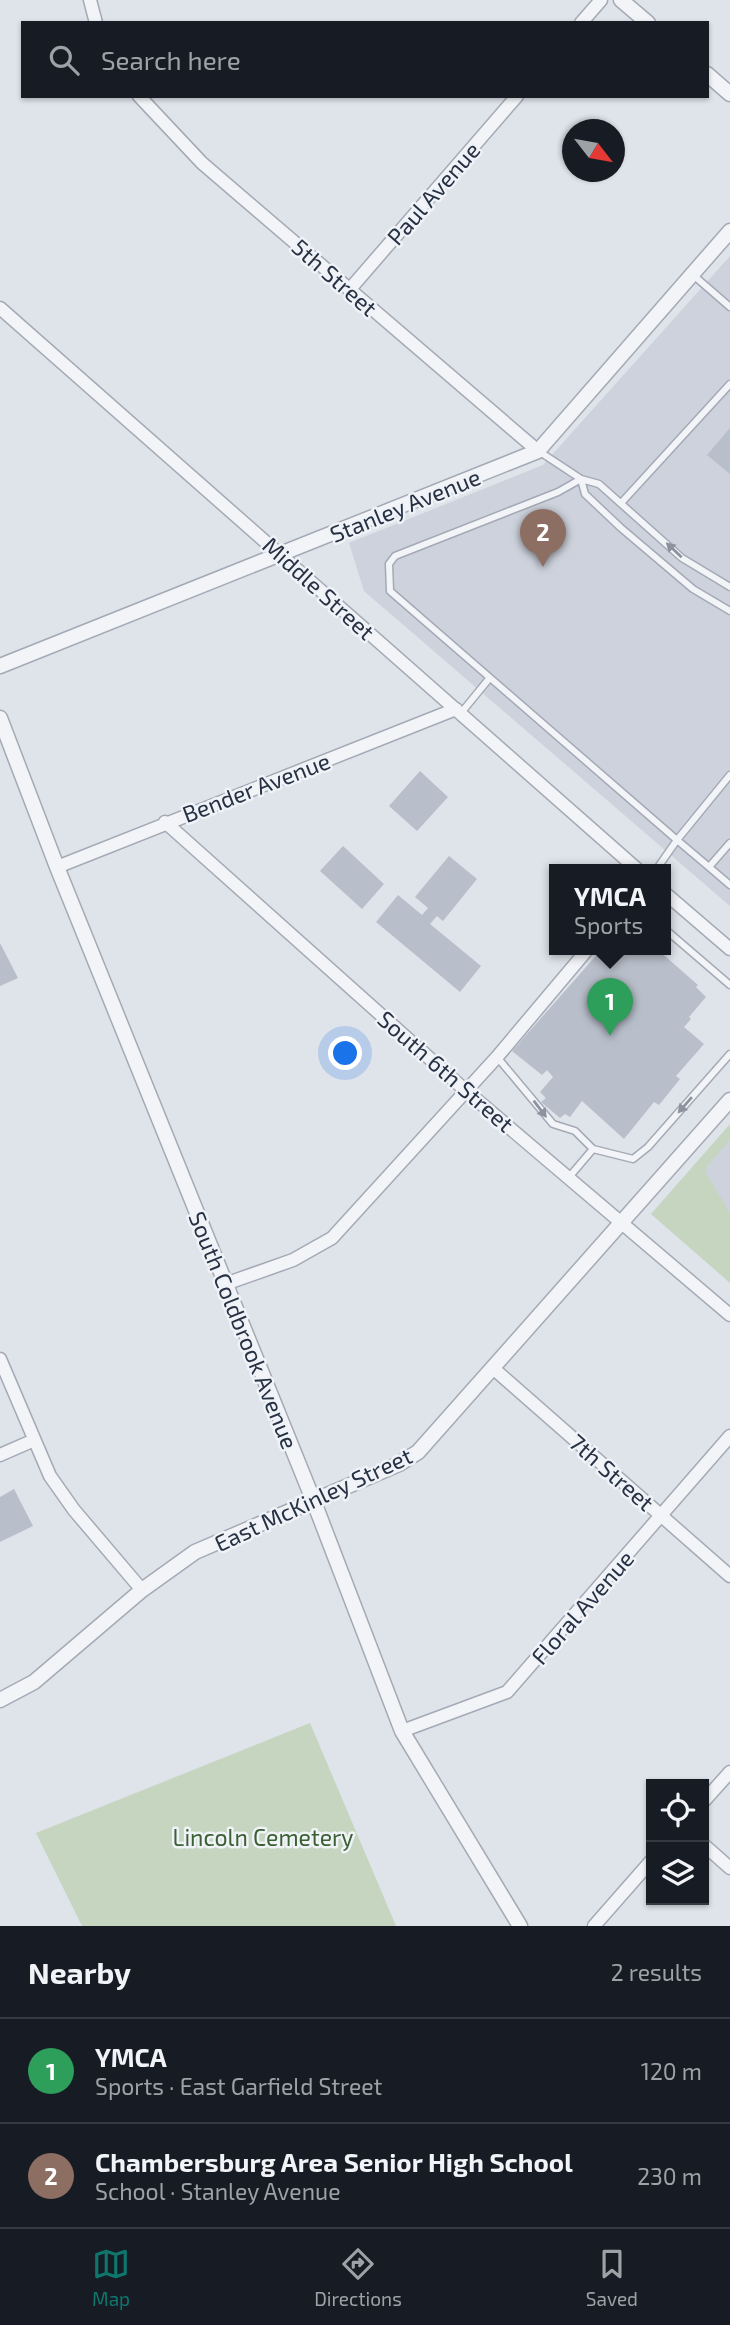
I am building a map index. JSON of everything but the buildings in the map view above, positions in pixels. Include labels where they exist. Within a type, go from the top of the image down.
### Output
[{"type":"street","points":[[90,0],[95,21]]},
{"type":"street","points":[[583,21],[601,0]]},
{"type":"street","points":[[621,0],[646,21]]},
{"type":"street","points":[[709,76],[730,94]]},
{"type":"street","name":"5th Street","points":[[141,98],[202,163],[538,451]]},
{"type":"street","name":"Paul Avenue","points":[[350,289],[515,98]]},
{"type":"street","name":"Stanley Avenue","points":[[0,666],[538,451],[730,231]]},
{"type":"street","name":"Middle Street","points":[[0,308],[631,864]]},
{"type":"street","name":"Bender Avenue","points":[[57,867],[165,822],[458,712]]},
{"type":"street","name":"South Coldbrook Avenue","points":[[0,718],[57,867],[314,1502],[402,1731],[520,1926]]},
{"type":"street","name":"South 6th Street","points":[[165,822],[465,1090],[622,1220],[730,1315]]},
{"type":"street","points":[[671,898],[730,949]]},
{"type":"street","points":[[225,1284],[293,1260],[332,1238],[497,1057],[583,955]]},
{"type":"street","name":"East McKinley Street","points":[[0,1700],[34,1682],[142,1590],[195,1552],[399,1464],[418,1452],[730,1100]]},
{"type":"street","points":[[0,1359],[32,1441],[50,1476],[74,1510],[142,1590]]},
{"type":"street","name":"7th Street","points":[[494,1369],[730,1576]]},
{"type":"street","name":"Floral Avenue","points":[[402,1731],[508,1692],[730,1437]]},
{"type":"street","points":[[0,1455],[32,1441]]},
{"type":"street","points":[[709,1795],[730,1772]]},
{"type":"street","points":[[709,1849],[730,1868]]},
{"type":"street","points":[[594,1926],[646,1867]]},
{"type":"lane","points":[[692,274],[730,307]]},
{"type":"lane","points":[[622,502],[730,384]]},
{"type":"lane","points":[[538,451],[581,479],[599,484],[682,558],[730,587]]},
{"type":"lane","points":[[581,479],[585,494],[621,528],[693,589],[730,611]]},
{"type":"lane","points":[[581,479],[558,492],[395,556],[389,565],[390,591],[488,680],[730,885]]},
{"type":"lane","points":[[458,712],[488,680]]},
{"type":"lane","points":[[660,864],[730,775]]},
{"type":"lane","points":[[709,867],[730,843]]},
{"type":"lane","points":[[671,934],[730,985]]},
{"type":"lane","points":[[497,1057],[553,1124],[575,1131],[593,1149],[633,1159],[648,1147],[730,1054]]},
{"type":"lane","points":[[570,1177],[593,1149]]},
{"type":"shaded area","points":[[730,256],[730,906],[364,591],[349,543],[543,465]]},
{"type":"shaded area","points":[[730,1132],[730,1279],[659,1216]]},
{"type":"green space","points":[[730,1124],[730,1140],[707,1166],[706,1173],[730,1213],[730,1283],[651,1214]]},
{"type":"green space","name":"Lincoln Cemetery","points":[[310,1723],[396,1926],[82,1926],[36,1833]]},
{"type":"place","name":"Chambersburg Area Senior High School","points":[[543,567]]},
{"type":"place","name":"YMCA","points":[[610,1036]]}]
